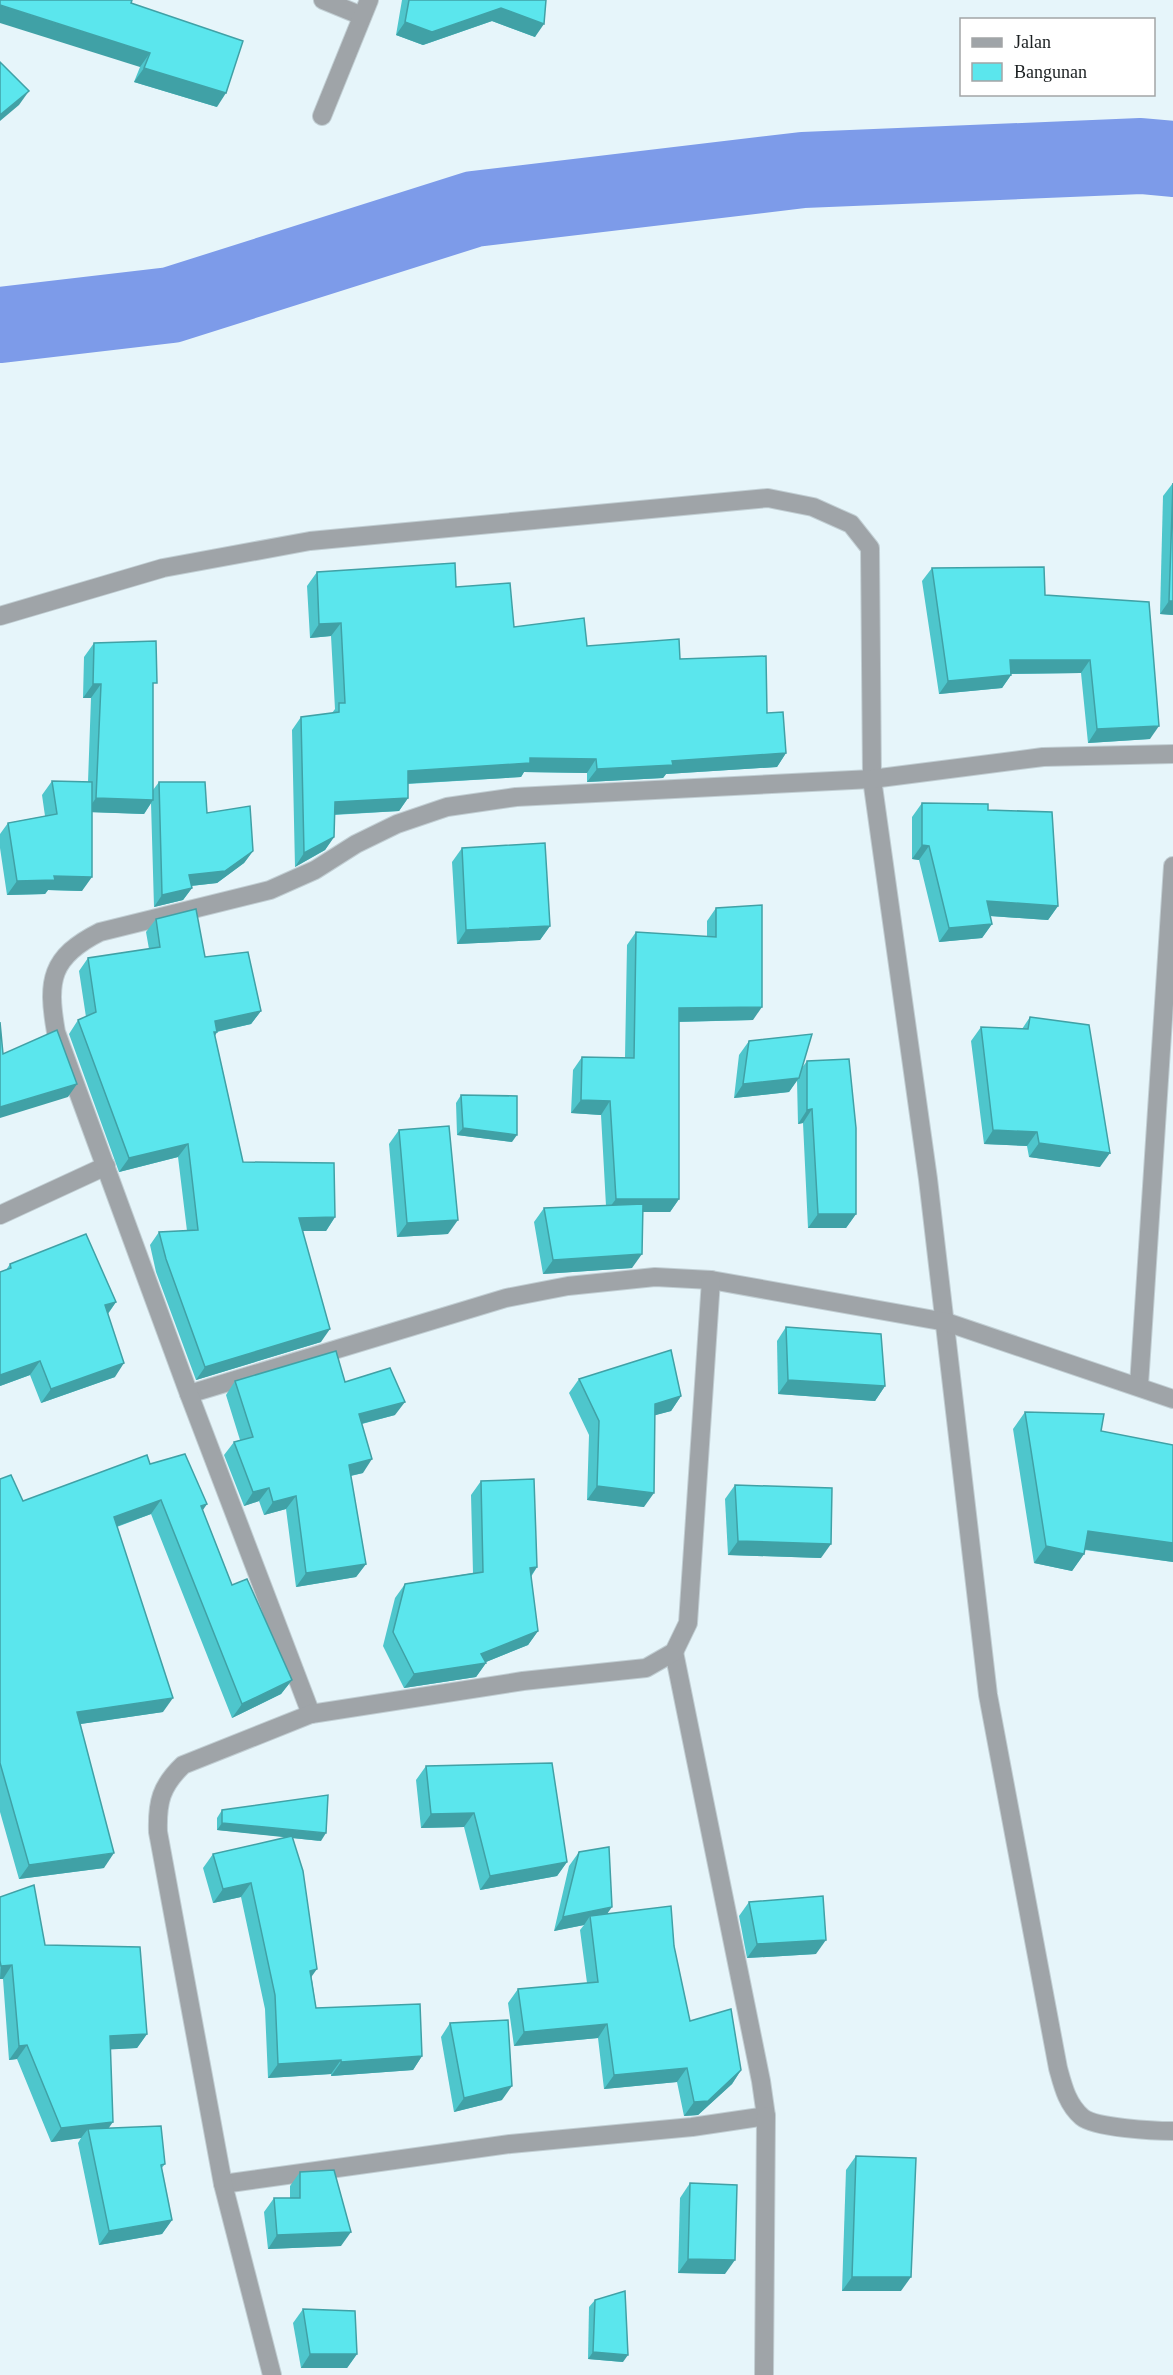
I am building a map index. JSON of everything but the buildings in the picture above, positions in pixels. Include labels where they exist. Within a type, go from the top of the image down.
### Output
[{"type":"street","points":[[322,116],[366,8],[323,0]]},
{"type":"street","points":[[0,616],[162,568],[310,541],[768,498],[813,507],[851,524],[870,548],[872,780],[946,1322],[988,1695],[1058,2068],[1066,2097],[1083,2118],[1115,2127],[1173,2131]]},
{"type":"street","points":[[312,1714],[189,1394],[56,1032],[51,1004],[53,976],[62,958],[78,943],[100,932],[270,890],[315,870],[356,844],[397,824],[447,807],[516,797],[872,780],[1043,757],[1173,754]]},
{"type":"street","points":[[1139,1385],[1173,866]]},
{"type":"street","points":[[0,1215],[106,1166]]},
{"type":"street","points":[[189,1394],[506,1298],[568,1286],[655,1277],[711,1280],[946,1322],[1139,1385],[1173,1399]]},
{"type":"street","points":[[272,2375],[223,2184],[158,1832],[157,1811],[167,1780],[183,1765],[312,1714],[524,1681],[646,1668],[674,1652],[688,1623],[711,1280]]},
{"type":"street","points":[[674,1652],[766,2116],[764,2375]]},
{"type":"street","points":[[223,2184],[510,2144],[692,2127],[766,2116]]},
{"type":"waterway","points":[[0,325],[171,305],[474,209],[803,170],[1141,156],[1173,159]]}]
